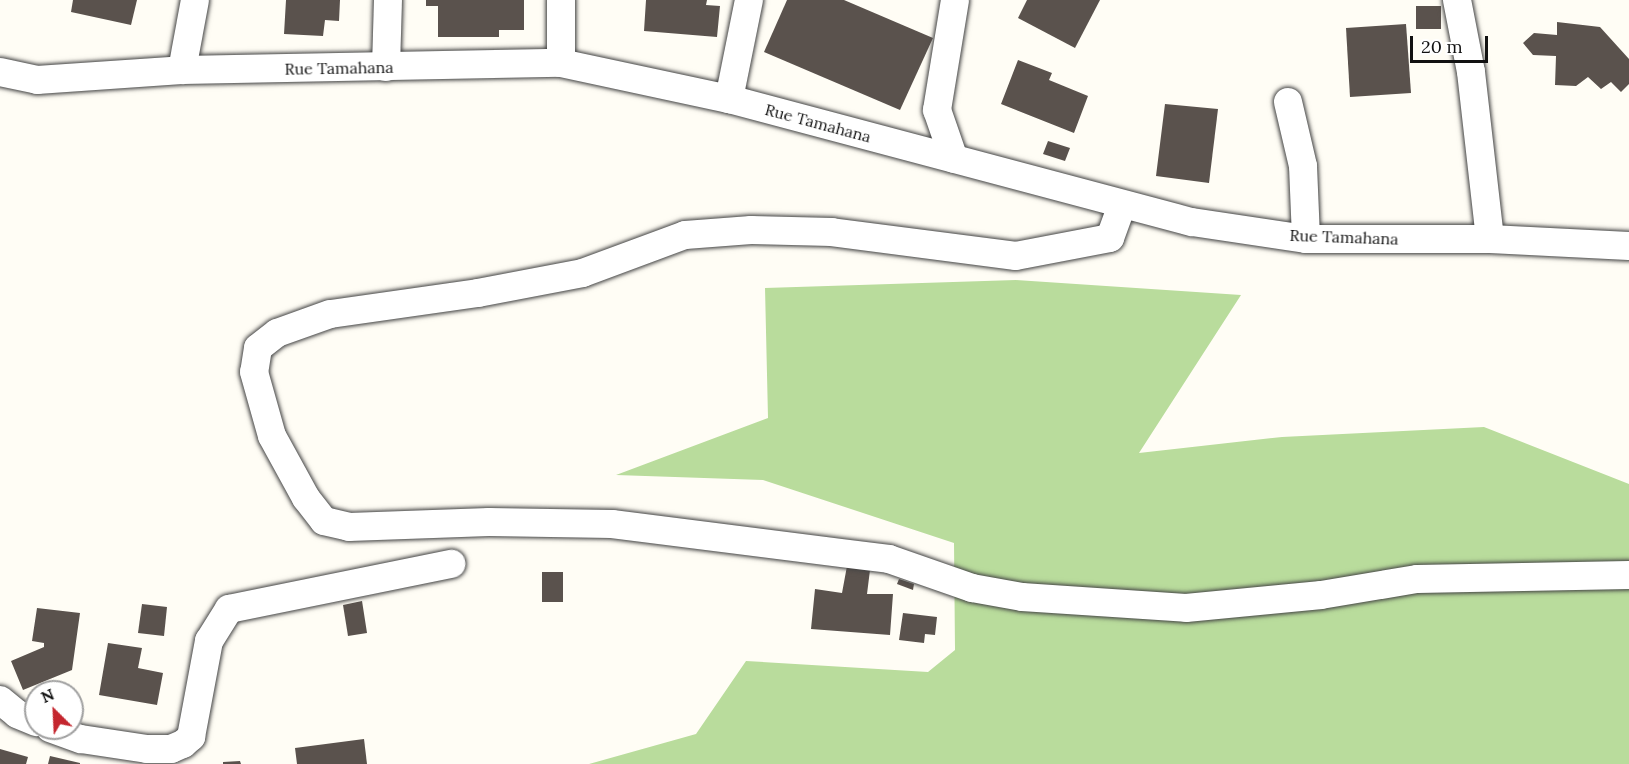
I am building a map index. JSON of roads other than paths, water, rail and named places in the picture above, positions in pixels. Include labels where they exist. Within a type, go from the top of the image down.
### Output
[{"type":"street","points":[[182,70],[195,0]]},
{"type":"street","points":[[386,67],[388,0]]},
{"type":"street","points":[[561,0],[561,63]]},
{"type":"street","points":[[729,99],[748,0]]},
{"type":"street","points":[[954,159],[937,110],[955,0]]},
{"type":"street","points":[[1457,0],[1471,72],[1490,239]]},
{"type":"street","name":"Rue Tamahana","points":[[0,72],[37,80],[182,70],[561,63],[729,99],[1192,222],[1306,239],[1490,239],[1629,246]]},
{"type":"street","points":[[1288,102],[1303,166],[1306,239]]},
{"type":"street","points":[[1122,205],[1110,238],[1016,256],[832,232],[751,230],[685,235],[583,273],[478,293],[330,314],[278,333],[258,348],[254,372],[272,436],[306,498],[324,521],[349,527],[489,522],[612,524],[889,559],[972,588],[1022,597],[1186,608],[1321,595],[1417,579],[1629,575]]},
{"type":"street","points":[[84,739],[147,749],[171,749],[183,744],[191,737],[209,641],[229,609],[451,564]]},
{"type":"street","points":[[0,700],[24,717]]}]
